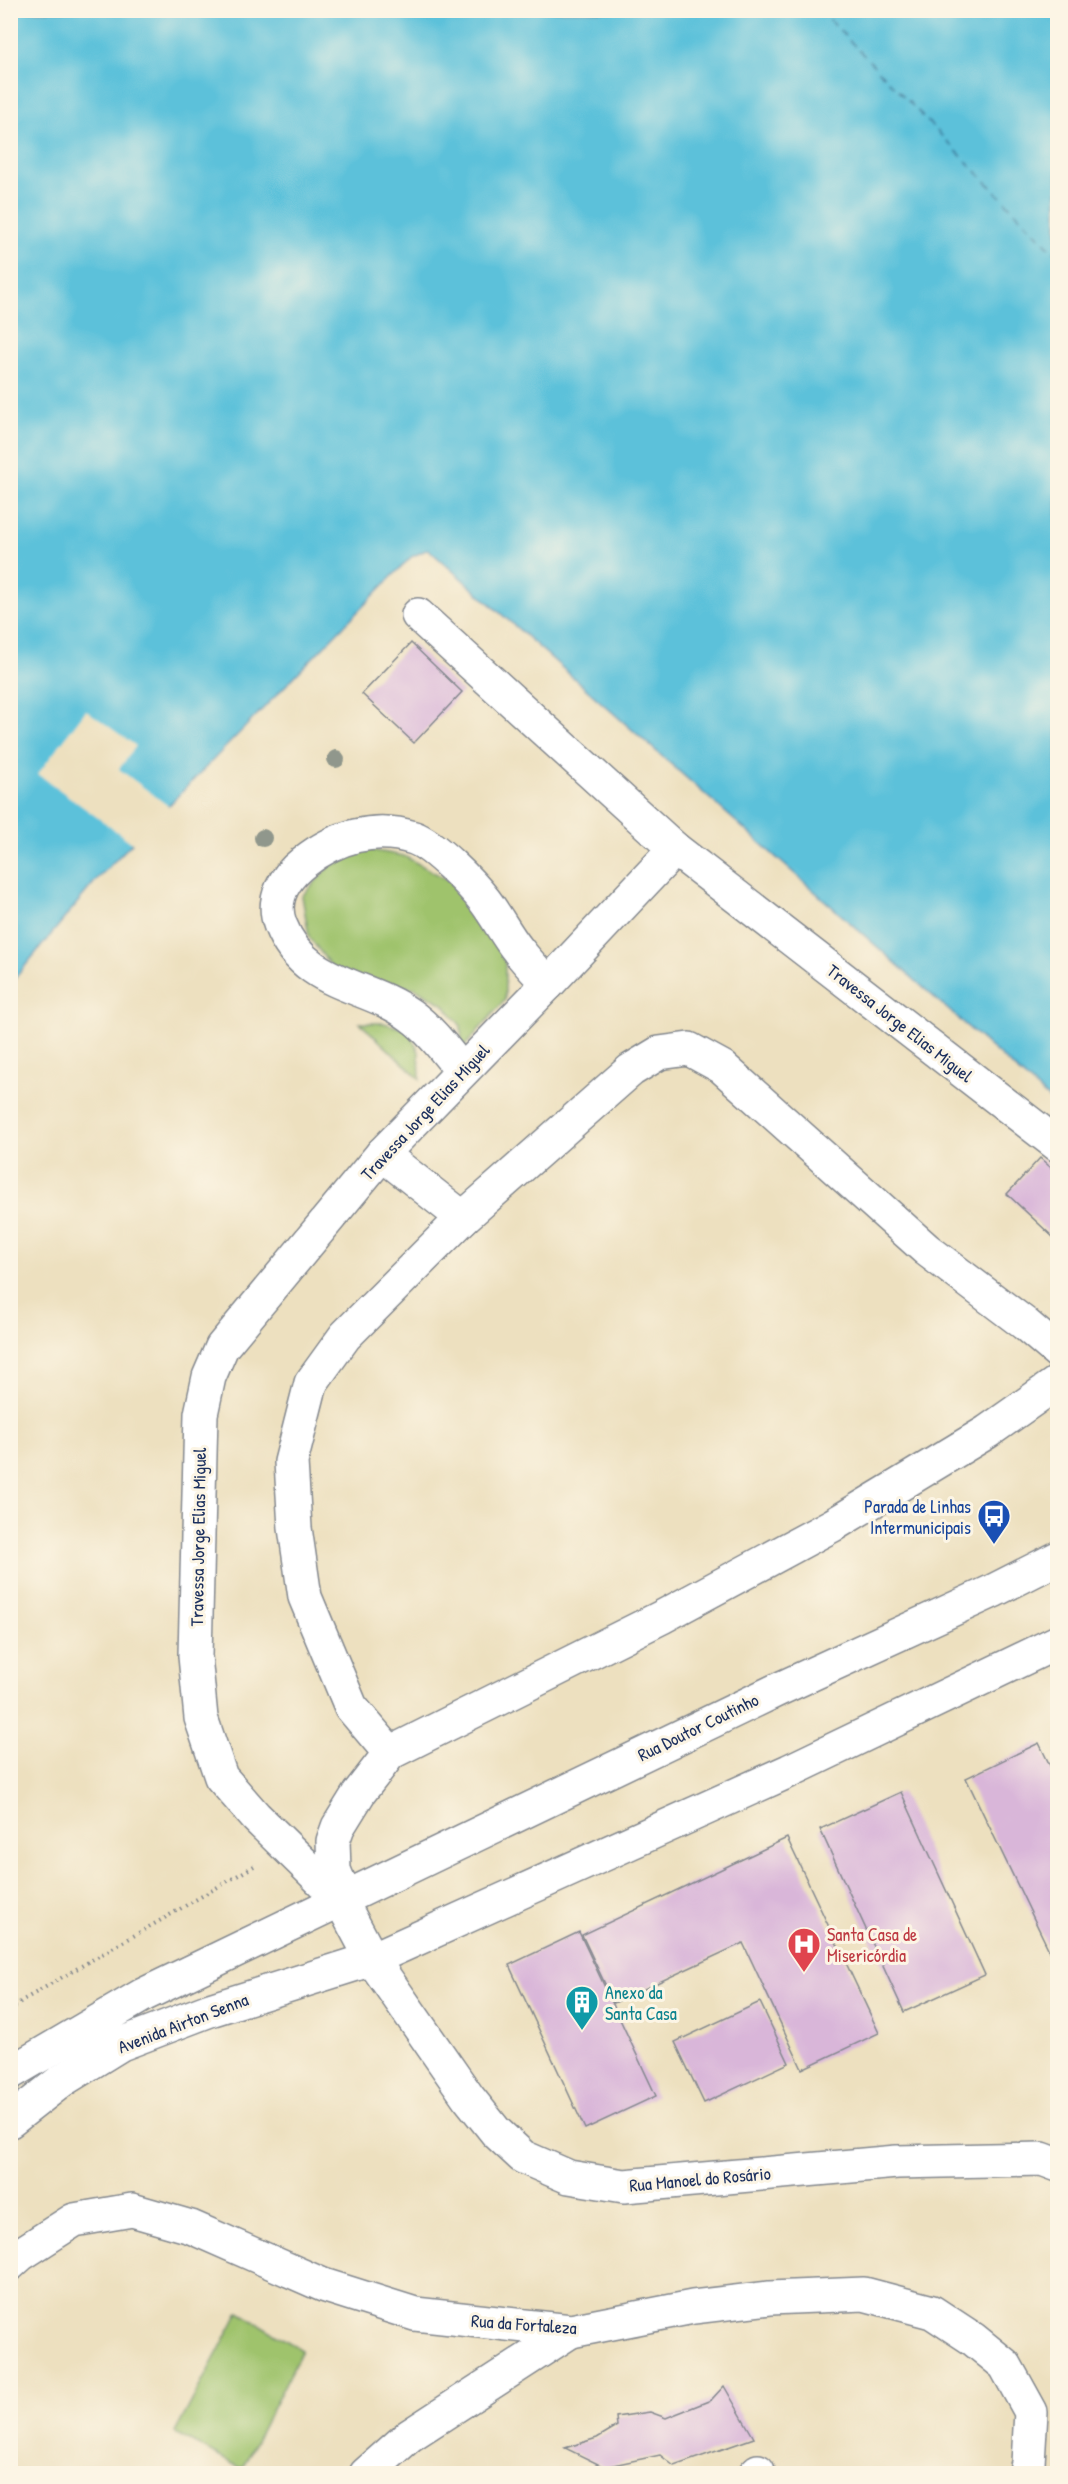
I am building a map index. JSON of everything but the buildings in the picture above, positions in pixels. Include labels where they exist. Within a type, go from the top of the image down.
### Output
[{"type":"street","points":[[418,615],[675,849]]},
{"type":"street","points":[[462,1071],[436,1038],[411,1015],[384,999],[353,989],[316,971],[297,953],[280,924],[277,897],[290,873],[315,853],[348,837],[382,831],[416,839],[447,861],[484,900],[518,950],[548,984]]},
{"type":"street","name":"Travessa Jorge Elias Miguel","points":[[343,1898],[290,1850],[221,1777],[201,1718],[195,1656],[201,1414],[209,1377],[222,1347],[382,1154],[548,984],[675,849],[1058,1144]]},
{"type":"street","points":[[390,1753],[351,1707],[305,1597],[295,1528],[291,1462],[311,1383],[345,1336],[463,1218],[631,1070],[659,1053],[689,1049],[722,1067],[927,1250],[1025,1324],[1058,1352]]},
{"type":"street","points":[[382,1154],[463,1218]]},
{"type":"street","points":[[343,1898],[334,1870],[333,1841],[338,1827],[359,1793],[390,1753],[662,1617],[833,1525],[987,1432],[1058,1382]]},
{"type":"street","name":"Rua Doutor Coutinho","points":[[343,1898],[766,1695],[993,1591],[1058,1558]]},
{"type":"street","points":[[372,1959],[778,1775],[1058,1642]]},
{"type":"street","name":"Rua Manoel do Rosário","points":[[343,1898],[372,1959],[468,2097],[496,2132],[523,2157],[569,2178],[624,2186],[897,2162],[1042,2159],[1058,2165]]},
{"type":"street","name":"Avenida Airton Senna","points":[[10,2073],[142,1995],[343,1898]]},
{"type":"street","name":"Avenida Airton Senna","points":[[10,2121],[61,2081],[121,2044],[210,2010],[372,1959]]},
{"type":"street","name":"Rua da Fortaleza","points":[[10,2264],[21,2254],[74,2220],[132,2210],[191,2227],[323,2285],[415,2314],[571,2331],[693,2307],[770,2298],[864,2294],[932,2312],[973,2339],[1005,2365],[1031,2412],[1028,2463],[1025,2474]]},
{"type":"street","points":[[366,2474],[409,2436],[571,2331]]},
{"type":"path","points":[[10,2010],[23,2000],[245,1870],[290,1850]]},
{"type":"green space","points":[[365,849],[404,856],[450,881],[483,913],[505,960],[505,1000],[462,1049],[461,1026],[443,1004],[415,988],[378,984],[334,970],[309,937],[302,896],[330,866]]},
{"type":"green space","points":[[360,1023],[384,1023],[408,1030],[419,1052],[420,1079]]},
{"type":"green space","points":[[239,2312],[302,2350],[242,2469],[175,2433]]},
{"type":"water","points":[[11,11],[1057,11],[1057,1106],[428,549],[411,557],[97,879],[11,983]]},
{"type":"pier","points":[[323,649],[325,651],[178,801],[176,799]]},
{"type":"pier","points":[[86,710],[136,746],[119,769],[171,808],[135,845],[38,774]]},
{"type":"ferry route","points":[[820,10],[1058,256]]},
{"type":"place","name":"Parada de Linhas Intermunicipais","points":[[994,1545]]},
{"type":"place","name":"Santa Casa de Misericórdia","points":[[804,1973]]},
{"type":"place","name":"Anexo da Santa Casa","points":[[582,2031]]}]
